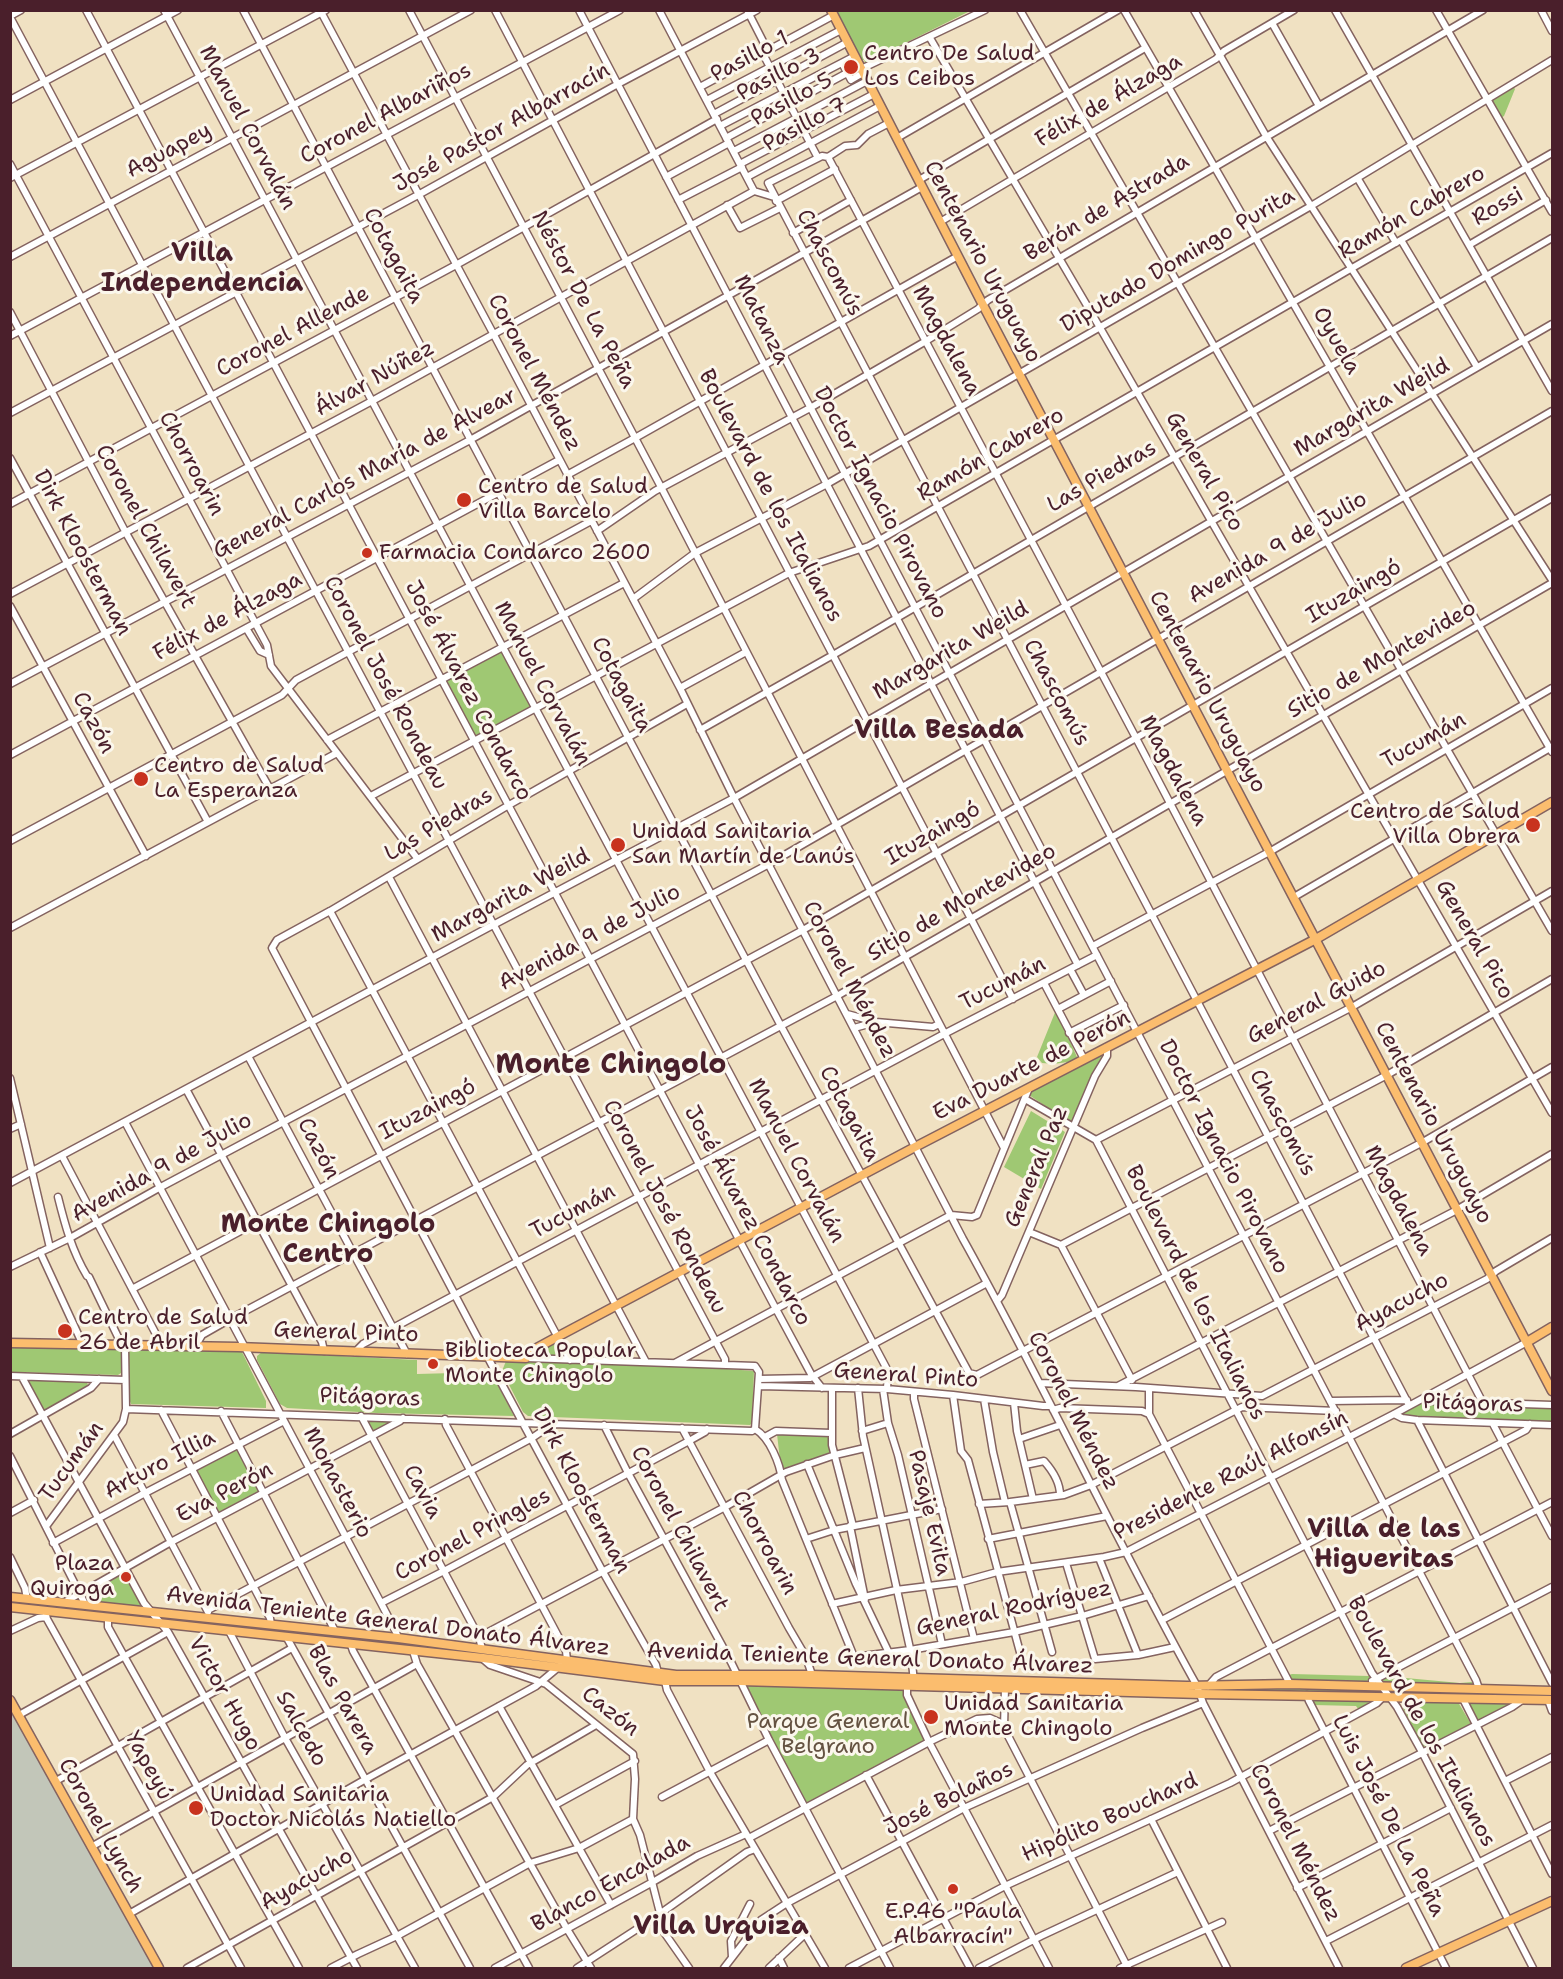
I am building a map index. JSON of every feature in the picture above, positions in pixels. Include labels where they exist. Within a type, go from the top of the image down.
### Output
[{"type":"main road","name":"Centenario Uruguayo","points":[[833,13],[957,256],[1527,1342],[1550,1380],[1552,1391]]},
{"type":"main road","name":"Eva Duarte de Perón","points":[[526,1358],[533,1350],[915,1147],[1316,939],[1552,802]]},
{"type":"main road","name":"Presidente Raúl Alfonsín","points":[[1527,1342],[1552,1327]]},
{"type":"main road","name":"General Pinto","points":[[10,1343],[245,1348],[526,1358]]},
{"type":"main road","name":"Avenida Teniente General Donato Álvarez","points":[[10,1597],[150,1612],[208,1614],[271,1625],[398,1638],[558,1667],[665,1681],[812,1675],[1005,1688],[1550,1700]]},
{"type":"main road","name":"Avenida Teniente General Donato Álvarez","points":[[10,1607],[42,1614],[161,1623],[413,1651],[567,1660],[682,1675],[911,1681],[1200,1694],[1208,1686],[1290,1684],[1552,1690]]},
{"type":"main road","name":"Coronel Lynch","points":[[10,1700],[159,1968]]},
{"type":"main road","points":[[1406,1968],[1552,1901]]},
{"type":"street","points":[[10,16],[21,10]]},
{"type":"street","name":"José Álvarez Condarco","points":[[86,10],[699,1165],[776,1309],[822,1388]]},
{"type":"street","points":[[10,100],[106,49],[166,13],[178,10]]},
{"type":"street","name":"Cotagaita","points":[[243,10],[781,1026],[967,1371],[977,1374],[1022,1350]]},
{"type":"street","name":"Néstor De La Peña","points":[[409,10],[723,607]]},
{"type":"street","name":"Aguapey","points":[[10,257],[471,10]]},
{"type":"street","name":"Boulevard de los Italianos","points":[[495,10],[728,452],[935,854],[1013,999]]},
{"type":"street","name":"Matanza","points":[[579,10],[1078,965]]},
{"type":"street","name":"Coronel Albariños","points":[[10,336],[620,10]]},
{"type":"street","points":[[659,10],[754,191]]},
{"type":"street","name":"José Pastor Albarracín","points":[[10,413],[358,228],[748,13],[758,10]]},
{"type":"street","name":"Pasillo 5","points":[[734,151],[797,118],[864,74],[985,10]]},
{"type":"street","points":[[1020,10],[1552,931]]},
{"type":"street","points":[[897,138],[1118,10]]},
{"type":"street","name":"Oyuela","points":[[1124,10],[1551,750]]},
{"type":"street","name":"Félix de Álzaga","points":[[940,222],[1169,87],[1224,51],[1294,10]]},
{"type":"street","points":[[1335,10],[1552,392]]},
{"type":"street","points":[[1436,10],[1552,212]]},
{"type":"street","name":"Berón de Astrada","points":[[597,531],[661,487],[792,418],[926,341],[1060,257],[1483,10]]},
{"type":"street","points":[[1541,10],[1552,31]]},
{"type":"street","points":[[14,177],[322,11]]},
{"type":"street","name":"Coronel Méndez","points":[[322,11],[680,688],[734,798],[1040,1383],[1339,1968]]},
{"type":"street","points":[[1195,11],[1266,136],[1552,581]]},
{"type":"street","name":"Manuel Corvalán","points":[[166,13],[888,1374]]},
{"type":"street","points":[[748,13],[770,67],[818,158]]},
{"type":"street","points":[[700,87],[833,13]]},
{"type":"street","name":"Coronel José Rondeau","points":[[10,16],[715,1340],[725,1359],[725,1365]]},
{"type":"street","points":[[1272,23],[1319,106]]},
{"type":"street","name":"Pasillo 1","points":[[707,100],[841,30]]},
{"type":"street","name":"General Pico","points":[[930,38],[1100,326],[1552,1113]]},
{"type":"street","points":[[717,119],[777,80],[848,42]]},
{"type":"street","name":"General Carlos María de Alvear","points":[[10,684],[470,440],[862,221],[990,138],[1144,48]]},
{"type":"street","name":"Pasillo 3","points":[[717,119],[783,93],[855,56]]},
{"type":"street","name":"Diputado Domingo Purita","points":[[633,599],[695,553],[827,484],[1311,206],[1552,60]]},
{"type":"street","points":[[842,63],[851,80],[864,74]]},
{"type":"street","points":[[666,177],[848,73]]},
{"type":"street","points":[[678,200],[874,94]]},
{"type":"street","name":"Pasillo 7","points":[[747,177],[880,106]]},
{"type":"street","name":"Coronel Allende","points":[[10,504],[456,265],[717,119]]},
{"type":"street","points":[[777,202],[768,183],[818,158],[828,157],[845,146],[857,145],[868,134],[889,123]]},
{"type":"street","name":"Ramón Cabrero","points":[[371,796],[789,573],[860,550],[879,540],[1552,153]]},
{"type":"street","name":"Magdalena","points":[[828,157],[1136,738],[1483,1403]]},
{"type":"street","name":"Chorroarin","points":[[10,164],[14,177],[82,297],[253,623],[267,645],[271,666],[417,858]]},
{"type":"street","points":[[727,205],[740,228],[777,202],[834,170]]},
{"type":"street","points":[[1358,178],[1440,304],[1477,367]]},
{"type":"street","name":"Chascomús","points":[[754,191],[777,202],[1408,1403]]},
{"type":"street","name":"Álvar Núñez","points":[[10,594],[250,468],[754,191]]},
{"type":"street","points":[[793,233],[851,200]]},
{"type":"street","name":"Rossi","points":[[1469,245],[1546,200]]},
{"type":"street","name":"Las Piedras","points":[[700,730],[833,656],[1552,238]]},
{"type":"street","points":[[567,475],[957,256]]},
{"type":"street","name":"Coronel Chilavert","points":[[10,312],[126,533],[270,789]]},
{"type":"street","name":"Margarita Weild","points":[[10,1183],[734,798],[1552,324]]},
{"type":"street","name":"Doctor Ignacio Pirovano","points":[[783,355],[1054,870],[1479,1689]]},
{"type":"street","name":"Avenida 9 de Julio","points":[[10,1267],[69,1238],[769,864],[1552,411]]},
{"type":"street","name":"Dirk Kloosterman","points":[[10,458],[208,822]]},
{"type":"street","name":"Félix de Álzaga","points":[[10,755],[559,460]]},
{"type":"street","name":"Ituzaingó","points":[[132,1289],[803,930],[1552,498]]},
{"type":"street","points":[[10,841],[282,695],[287,687],[296,680],[591,520]]},
{"type":"street","name":"Sitio de Montevideo","points":[[195,1347],[202,1335],[230,1319],[837,996],[1552,581]]},
{"type":"street","points":[[327,740],[624,583]]},
{"type":"street","name":"Cazón","points":[[10,606],[146,856]]},
{"type":"street","points":[[723,607],[937,1025],[944,1034],[1004,1148]]},
{"type":"street","points":[[246,628],[261,651],[269,655]]},
{"type":"street","points":[[680,688],[746,652]]},
{"type":"street","name":"Tucumán","points":[[1093,946],[1271,851],[1369,792],[1552,688]]},
{"type":"street","name":"Las Piedras","points":[[273,943],[687,704]]},
{"type":"street","points":[[1294,897],[1472,793],[1551,750]]},
{"type":"street","points":[[10,928],[337,753]]},
{"type":"street","points":[[389,877],[646,1362]]},
{"type":"street","name":"General Guido","points":[[1096,1140],[1352,1007],[1552,891]]},
{"type":"street","points":[[330,911],[516,1263],[570,1360]]},
{"type":"street","name":"Dirk Kloosterman","points":[[273,943],[272,952],[603,1572],[656,1665],[657,1673]]},
{"type":"street","name":"Tucumán","points":[[355,1352],[363,1344],[936,1038],[1097,955]]},
{"type":"street","points":[[1070,969],[1084,995]]},
{"type":"street","points":[[1061,1245],[1387,1075],[1552,979]]},
{"type":"street","points":[[1058,1009],[1111,981]]},
{"type":"street","points":[[1044,983],[1083,1059]]},
{"type":"street","points":[[1070,1032],[1124,1005]]},
{"type":"street","points":[[847,1014],[876,1022],[937,1025]]},
{"type":"street","points":[[854,1028],[876,1022]]},
{"type":"street","points":[[936,1038],[937,1025]]},
{"type":"street","name":"General Paz","points":[[997,1301],[1002,1295],[1095,1076],[1107,1056],[1107,1047]]},
{"type":"street","name":"Cazón","points":[[248,1056],[407,1354]]},
{"type":"street","points":[[1022,1350],[1423,1142],[1552,1067]]},
{"type":"street","points":[[10,1078],[50,1248]]},
{"type":"street","name":"General Paz","points":[[951,1215],[972,1217],[977,1215],[1029,1088]]},
{"type":"street","points":[[186,1089],[322,1342],[324,1351]]},
{"type":"street","points":[[1024,1099],[1096,1140]]},
{"type":"street","name":"Monasterio","points":[[125,1122],[398,1638]]},
{"type":"street","points":[[10,1129],[21,1124]]},
{"type":"street","name":"Boulevard de los Italianos","points":[[1096,1140],[1375,1679],[1422,1752],[1533,1968]]},
{"type":"street","points":[[1117,1386],[1458,1209],[1552,1154]]},
{"type":"street","points":[[62,1156],[158,1338],[160,1346]]},
{"type":"street","points":[[58,1197],[74,1252],[89,1277],[122,1346]]},
{"type":"street","points":[[675,1363],[951,1215]]},
{"type":"street","points":[[1029,1232],[1061,1245],[1136,1387]]},
{"type":"street","name":"Ayacucho","points":[[1227,1393],[1259,1396],[1265,1394],[1487,1279],[1552,1238]]},
{"type":"street","points":[[40,1252],[83,1345]]},
{"type":"street","points":[[814,1377],[987,1283]]},
{"type":"street","name":"Presidente Raúl Alfonsín","points":[[832,1604],[896,1590],[961,1581],[997,1572],[1126,1552],[1394,1414],[1408,1403],[1468,1375],[1527,1342]]},
{"type":"street","name":"Tucumán","points":[[47,1525],[123,1422],[126,1409],[122,1346]]},
{"type":"street","name":"General Pinto","points":[[526,1358],[755,1366],[759,1370],[759,1382]]},
{"type":"street","name":"Pasaje Evita","points":[[888,1374],[885,1389],[888,1423],[898,1455],[942,1644]]},
{"type":"street","points":[[10,1376],[125,1380]]},
{"type":"street","name":"Victor Hugo","points":[[22,1377],[150,1612],[168,1632],[206,1696],[357,1968]]},
{"type":"street","name":"General Pinto","points":[[759,1382],[805,1380],[814,1377]]},
{"type":"street","points":[[10,1434],[91,1388],[99,1379]]},
{"type":"street","points":[[759,1382],[755,1429],[765,1437],[832,1604]]},
{"type":"street","name":"General Pinto","points":[[759,1382],[953,1395],[1052,1408]]},
{"type":"street","points":[[1040,1383],[1227,1393]]},
{"type":"street","points":[[832,1388],[832,1445],[851,1526],[864,1598]]},
{"type":"street","points":[[858,1388],[865,1448],[910,1650],[911,1681],[907,1695],[929,1742],[1049,1968]]},
{"type":"street","points":[[1149,1388],[1148,1413],[1290,1684]]},
{"type":"street","points":[[914,1392],[974,1639]]},
{"type":"street","points":[[953,1395],[961,1451],[968,1460],[1021,1656]]},
{"type":"street","points":[[1425,1397],[1433,1401],[1552,1405]]},
{"type":"street","points":[[984,1399],[993,1452],[1052,1652]]},
{"type":"street","points":[[1330,1401],[1408,1403]]},
{"type":"street","points":[[1014,1403],[1019,1439],[1033,1499]]},
{"type":"street","points":[[979,1504],[1060,1495],[1091,1485],[1236,1410],[1249,1406],[1336,1411]]},
{"type":"street","points":[[1052,1408],[1148,1413]]},
{"type":"street","name":"Pitágoras","points":[[126,1409],[752,1431],[755,1429]]},
{"type":"street","points":[[161,1410],[270,1618],[271,1625]]},
{"type":"street","points":[[221,1411],[335,1631]]},
{"type":"street","name":"Pitágoras","points":[[1394,1414],[1402,1418],[1417,1420],[1552,1425]]},
{"type":"street","name":"Cavia","points":[[362,1416],[479,1637],[483,1654]]},
{"type":"street","name":"Eva Perón","points":[[65,1602],[171,1542],[403,1418]]},
{"type":"street","name":"Cazón","points":[[445,1419],[446,1425],[566,1651],[567,1660]]},
{"type":"street","points":[[1417,1420],[1552,1683]]},
{"type":"street","name":"Arturo Illia","points":[[53,1543],[284,1421]]},
{"type":"street","points":[[114,1435],[208,1614],[253,1585],[532,1438],[554,1423]]},
{"type":"street","points":[[862,1431],[888,1423]]},
{"type":"street","points":[[1493,1424],[1552,1536]]},
{"type":"street","points":[[1162,1620],[1526,1430],[1530,1424]]},
{"type":"street","name":"Coronel Chilavert","points":[[604,1425],[890,1968]]},
{"type":"street","points":[[1019,1439],[1060,1425]]},
{"type":"street","name":"Chorroarin","points":[[682,1428],[804,1653],[812,1675]]},
{"type":"street","name":"Coronel Pringles","points":[[381,1603],[568,1506],[707,1429]]},
{"type":"street","points":[[765,1437],[776,1431],[831,1433]]},
{"type":"street","points":[[479,1637],[725,1508],[781,1476],[807,1464],[865,1448]]},
{"type":"street","points":[[10,1456],[47,1525],[53,1543],[85,1604]]},
{"type":"street","points":[[1025,1465],[1044,1461],[1052,1470],[1060,1495]]},
{"type":"street","points":[[807,1464],[889,1653]]},
{"type":"street","name":"Tucumán","points":[[10,1513],[34,1500]]},
{"type":"street","points":[[1208,1686],[1216,1677],[1552,1502]]},
{"type":"street","points":[[806,1539],[851,1526],[942,1509]]},
{"type":"street","points":[[988,1539],[1107,1516]]},
{"type":"street","points":[[10,1557],[25,1588],[27,1599]]},
{"type":"street","points":[[1099,1558],[1138,1655]]},
{"type":"street","points":[[1066,1563],[1094,1659],[1138,1655],[1175,1647]]},
{"type":"street","points":[[1363,1686],[1552,1587]]},
{"type":"street","name":"General Rodríguez","points":[[832,1604],[852,1654],[856,1658],[1014,1632],[1118,1607],[1149,1596]]},
{"type":"street","points":[[10,1631],[42,1614]]},
{"type":"street","name":"Yapeyú","points":[[42,1614],[241,1968]]},
{"type":"street","points":[[108,1618],[108,1627],[299,1968]]},
{"type":"street","name":"Salcedo","points":[[229,1631],[285,1738],[415,1968]]},
{"type":"street","points":[[19,1715],[168,1632]]},
{"type":"street","name":"Blas Parera","points":[[287,1638],[471,1968]]},
{"type":"street","points":[[351,1644],[374,1690],[529,1968]]},
{"type":"street","points":[[56,1781],[292,1648]]},
{"type":"street","points":[[413,1651],[417,1664],[589,1966]]},
{"type":"street","name":"Cazón","points":[[483,1654],[490,1665],[542,1682],[632,1752],[635,1761],[633,1819],[640,1835],[660,1913]]},
{"type":"street","points":[[129,1914],[542,1682],[567,1660]]},
{"type":"street","points":[[92,1847],[417,1664]]},
{"type":"street","points":[[665,1681],[667,1690],[710,1772],[825,1968]]},
{"type":"street","points":[[1005,1688],[1004,1728],[1127,1967]]},
{"type":"street","name":"José Bolaños","points":[[726,1968],[761,1920],[787,1903],[964,1808],[1142,1728],[1200,1694]]},
{"type":"street","name":"Luis José De La Peña","points":[[1307,1695],[1446,1968]]},
{"type":"street","name":"Hipólito Bouchard","points":[[849,1968],[1005,1886],[1241,1777],[1387,1697]]},
{"type":"street","points":[[1463,1698],[1552,1874]]},
{"type":"street","points":[[1269,1831],[1522,1700]]},
{"type":"street","points":[[1550,1700],[1552,1711]]},
{"type":"street","points":[[500,1706],[611,1905]]},
{"type":"street","name":"Blanco Encalada","points":[[495,1968],[651,1884],[697,1856],[747,1836],[804,1808],[929,1742],[984,1718],[995,1720],[1004,1728]]},
{"type":"street","name":"Ayacucho","points":[[187,1968],[492,1797],[531,1763],[596,1725]]},
{"type":"street","points":[[662,1797],[769,1740]]},
{"type":"street","points":[[1505,1781],[1552,1757]]},
{"type":"street","points":[[555,1805],[635,1761]]},
{"type":"street","points":[[866,1776],[970,1968]]},
{"type":"street","points":[[1297,1888],[1450,1808]]},
{"type":"street","points":[[331,1968],[397,1936],[530,1863],[579,1848],[633,1819]]},
{"type":"street","points":[[1151,1819],[1227,1968]]},
{"type":"street","points":[[1326,1941],[1552,1825]]},
{"type":"street","points":[[578,1968],[589,1966],[660,1913],[747,1852],[755,1849]]},
{"type":"street","points":[[979,1968],[1178,1872]]},
{"type":"street","points":[[732,1958],[731,1941],[750,1904]]},
{"type":"street","points":[[654,1918],[689,1968]]},
{"type":"street","points":[[1120,1968],[1127,1967],[1222,1922]]},
{"type":"street","points":[[769,1968],[805,1934]]},
{"type":"street","points":[[779,1958],[784,1968]]},
{"type":"shaded area","points":[[11,1708],[154,1968],[11,1968]]},
{"type":"green space","points":[[836,11],[970,11],[865,63],[861,60]]},
{"type":"green space","points":[[1513,86],[1515,89],[1504,116],[1501,118],[1492,101]]},
{"type":"green space","points":[[502,647],[536,709],[474,741],[442,680]]},
{"type":"green space","points":[[1056,1010],[1077,1057],[1074,1061],[1042,1063],[1037,1057]]},
{"type":"green space","points":[[1102,1054],[1072,1122],[1029,1095],[1031,1091]]},
{"type":"green space","points":[[1031,1111],[1065,1132],[1041,1189],[1004,1167]]},
{"type":"green space","points":[[557,1337],[570,1360],[526,1358]]},
{"type":"green space","points":[[11,1346],[118,1348],[121,1351],[121,1373],[118,1375],[11,1372]]},
{"type":"green space","points":[[136,1350],[242,1352],[266,1401],[266,1408],[131,1404],[129,1399],[129,1352]]},
{"type":"green space","points":[[262,1352],[417,1360],[417,1374],[491,1372],[514,1416],[377,1413],[287,1408],[280,1404],[257,1360],[257,1356]]},
{"type":"green space","points":[[506,1361],[646,1363],[754,1371],[752,1423],[750,1425],[528,1416],[523,1412],[502,1371]]},
{"type":"green space","points":[[32,1379],[86,1381],[88,1385],[43,1412],[28,1385]]},
{"type":"green space","points":[[1424,1400],[1430,1403],[1552,1408],[1552,1422],[1413,1417],[1402,1414]]},
{"type":"green space","points":[[366,1420],[395,1420],[372,1431]]},
{"type":"green space","points":[[777,1434],[828,1435],[831,1453],[784,1471],[781,1469]]},
{"type":"green space","points":[[238,1444],[264,1493],[217,1518],[191,1469]]},
{"type":"green space","points":[[126,1574],[141,1607],[87,1601],[88,1593]]},
{"type":"green space","points":[[1391,1673],[1395,1677],[1472,1682],[1473,1684],[1472,1686],[1382,1683],[1380,1679]]},
{"type":"green space","points":[[1289,1675],[1369,1676],[1370,1678],[1365,1683],[1294,1681]]},
{"type":"green space","name":"Parque General Belgrano","points":[[742,1682],[902,1687],[926,1742],[807,1804]]},
{"type":"green space","points":[[1290,1688],[1362,1691],[1359,1693],[1207,1691],[1208,1690]]},
{"type":"green space","points":[[1391,1690],[1552,1693],[1552,1697],[1391,1694]]},
{"type":"green space","points":[[1313,1699],[1368,1700],[1369,1704],[1359,1710],[1356,1706],[1314,1705]]},
{"type":"green space","points":[[1404,1701],[1458,1702],[1471,1724],[1426,1747],[1422,1746],[1403,1708]]},
{"type":"green space","points":[[1471,1703],[1509,1703],[1509,1706],[1477,1721],[1469,1705]]},
{"type":"place","name":"Centro De Salud Los Ceibos","points":[[851,67]]},
{"type":"place","name":"Centro de Salud Villa Barcelo","points":[[464,500]]},
{"type":"place","name":"Farmacia Condarco 2600","points":[[367,553]]},
{"type":"place","name":"Centro de Salud La Esperanza","points":[[141,779]]},
{"type":"place","name":"Centro de Salud Villa Obrera","points":[[1533,825]]},
{"type":"place","name":"Unidad Sanitaria San Martín de Lanús","points":[[618,845]]},
{"type":"place","name":"Centro de Salud 26 de Abril","points":[[65,1331]]},
{"type":"place","name":"Biblioteca Popular Monte Chingolo","points":[[433,1364]]},
{"type":"place","name":"Plaza Quiroga","points":[[126,1577]]},
{"type":"place","name":"Unidad Sanitaria Monte Chingolo","points":[[931,1717]]},
{"type":"place","name":"Unidad Sanitaria Doctor Nicolás Natiello","points":[[196,1808]]},
{"type":"place","name":"E.P.46 \"Paula Albarracín\"","points":[[953,1889]]},
{"type":"district","name":"Villa Independencia","points":[[202,269]]},
{"type":"district","name":"Villa Besada","points":[[939,731]]},
{"type":"district","name":"Monte Chingolo","points":[[611,1066]]},
{"type":"district","name":"Monte Chingolo Centro","points":[[328,1240]]},
{"type":"district","name":"Villa de las Higueritas","points":[[1384,1545]]},
{"type":"district","name":"Villa Urquiza","points":[[721,1927]]}]
